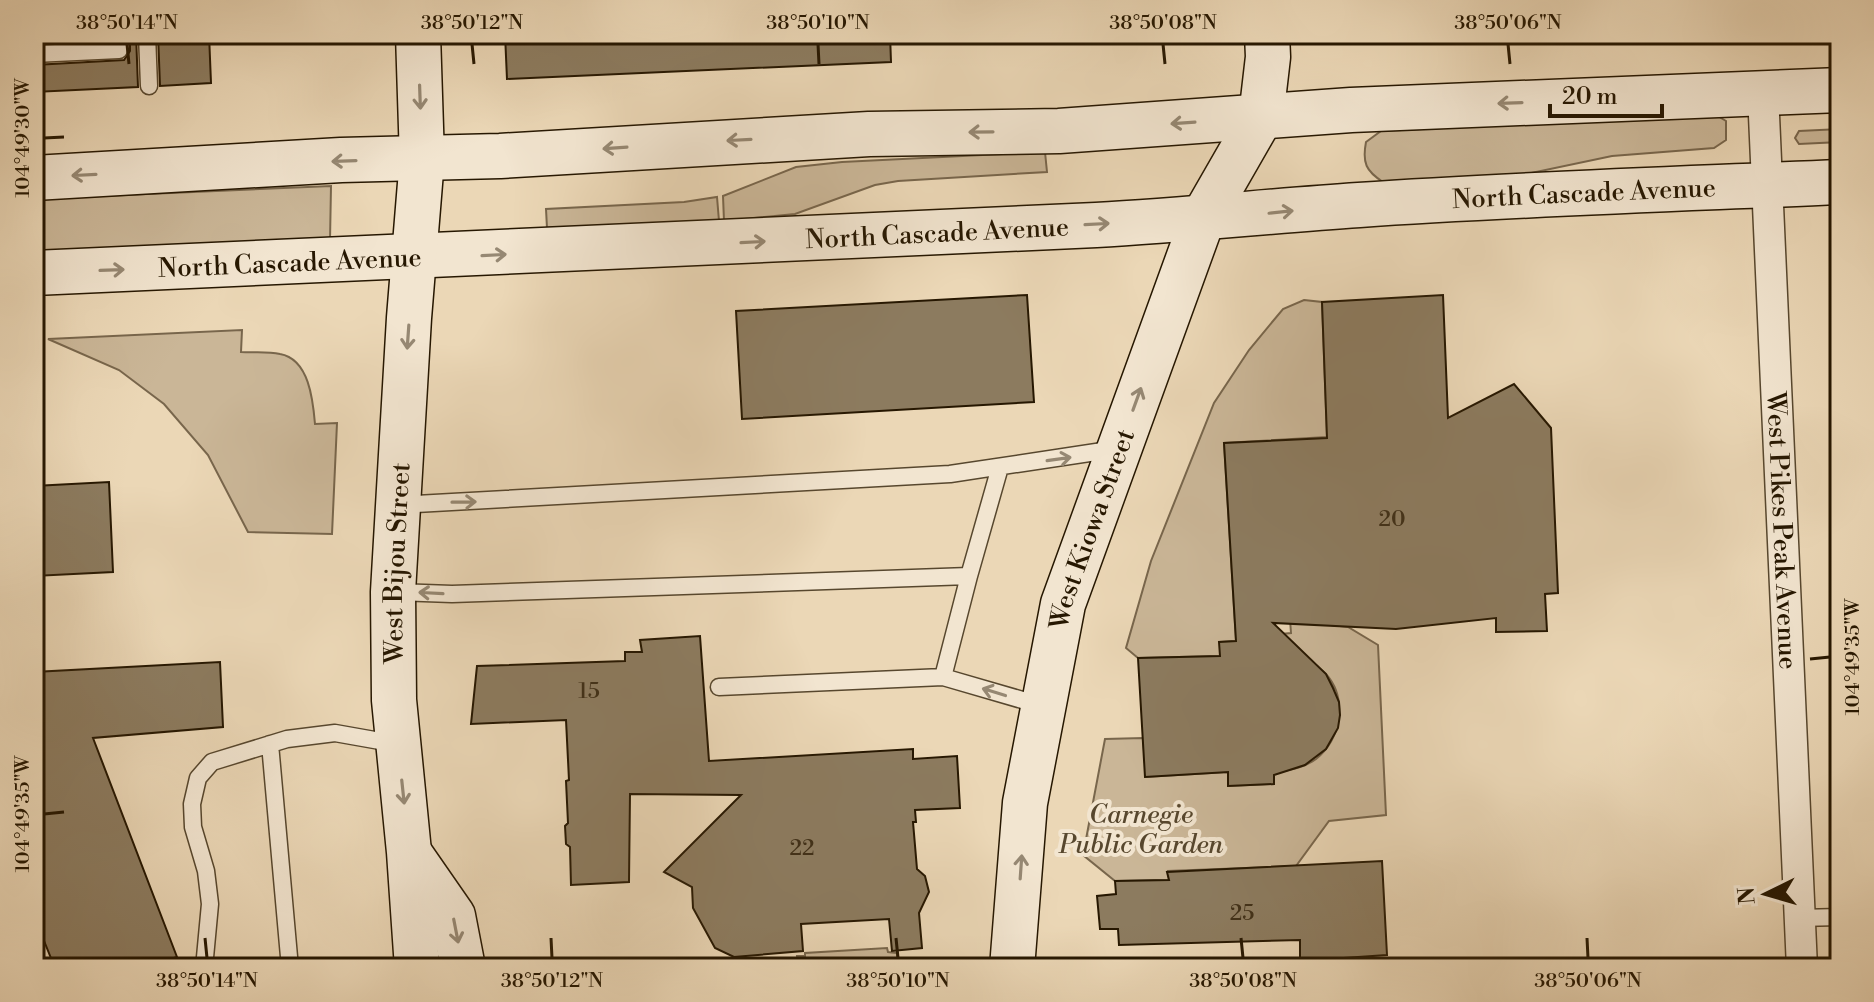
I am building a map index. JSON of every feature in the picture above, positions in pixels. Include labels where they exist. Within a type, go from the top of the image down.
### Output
[{"type":"main road","name":"West Bijou Street","points":[[417,968],[394,700],[393,592],[422,159],[418,34]]},
{"type":"main road","points":[[1261,117],[1268,57],[1267,34]]},
{"type":"main road","points":[[34,178],[869,134],[1059,131],[1351,110],[1840,90]]},
{"type":"main road","name":"West Kiowa Street","points":[[1015,960],[1025,803],[1063,604],[1203,218],[1261,117]]},
{"type":"main road","name":"North Cascade Avenue","points":[[34,273],[416,259],[1203,218],[1371,204],[1621,190],[1840,182]]},
{"type":"main road","points":[[409,852],[453,916],[463,968]]},
{"type":"street","name":"West Pikes Peak Avenue","points":[[1763,93],[1802,968]]},
{"type":"lane","points":[[34,54],[119,50],[119,34]]},
{"type":"lane","points":[[147,34],[149,86]]},
{"type":"lane","points":[[397,505],[950,474],[1118,449]]},
{"type":"lane","points":[[943,677],[1000,467]]},
{"type":"lane","points":[[393,592],[469,593],[969,576]]},
{"type":"lane","points":[[719,687],[943,677],[1044,706]]},
{"type":"lane","points":[[204,968],[210,904],[206,871],[193,827],[192,804],[198,778],[212,762],[270,744],[335,733],[398,744]]},
{"type":"lane","points":[[270,744],[290,968]]},
{"type":"lane","points":[[1799,918],[1840,917]]},
{"type":"green space","points":[[1716,115],[1726,121],[1726,140],[1714,148],[1612,156],[1517,176],[1383,182],[1369,170],[1365,161],[1366,142],[1381,131]]},
{"type":"green space","points":[[1840,129],[1840,142],[1799,144],[1795,138],[1799,131]]},
{"type":"green space","points":[[1045,152],[1047,172],[898,181],[875,185],[795,214],[724,221],[723,196],[796,167]]},
{"type":"green space","points":[[331,186],[330,240],[34,253],[34,199]]},
{"type":"green space","points":[[717,197],[719,221],[547,228],[546,209],[684,202]]},
{"type":"green space","points":[[1304,300],[1322,302],[1327,437],[1224,443],[1236,641],[1220,642],[1220,656],[1138,658],[1126,648],[1151,561],[1214,403],[1249,350],[1283,309]]},
{"type":"green space","points":[[242,330],[241,352],[275,353],[290,357],[308,382],[315,424],[337,423],[332,534],[248,532],[208,455],[164,404],[119,370],[48,339]]},
{"type":"green space","name":"Carnegie Public Garden","points":[[1289,605],[1314,623],[1348,627],[1378,645],[1386,815],[1329,821],[1296,866],[1168,871],[1169,880],[1115,881],[1083,855],[1105,739],[1143,738],[1146,777],[1228,772],[1229,786],[1274,784],[1274,773],[1311,762],[1325,751],[1339,718],[1333,684],[1315,664],[1269,635],[1291,633]]},
{"type":"green space","points":[[887,948],[888,952],[897,953],[898,968],[798,968],[797,956],[805,956],[805,953]]},
{"type":"building","points":[[34,34],[108,34],[108,40],[34,43]]},
{"type":"building","points":[[130,34],[136,34],[138,87],[34,92],[34,65],[124,60],[130,51]]},
{"type":"building","points":[[158,34],[209,34],[211,83],[160,86]]},
{"type":"building","points":[[505,34],[890,34],[891,62],[507,79]]},
{"type":"building","points":[[1027,295],[1034,402],[742,419],[736,311]]},
{"type":"building","points":[[1443,295],[1448,418],[1514,384],[1551,428],[1558,593],[1545,594],[1547,631],[1496,632],[1496,618],[1396,629],[1273,623],[1326,674],[1339,702],[1338,728],[1326,749],[1305,765],[1274,775],[1274,784],[1228,786],[1228,772],[1145,777],[1138,658],[1220,656],[1219,642],[1236,641],[1224,443],[1327,438],[1322,302]]},
{"type":"building","points":[[109,482],[113,572],[34,576],[34,486]]},
{"type":"building","points":[[700,636],[709,761],[913,749],[913,759],[957,756],[960,808],[915,810],[916,822],[913,822],[917,869],[925,876],[929,892],[919,913],[922,948],[892,951],[889,919],[801,924],[803,951],[734,957],[715,948],[693,908],[692,887],[664,872],[741,795],[630,794],[629,882],[571,885],[570,847],[566,844],[565,826],[568,823],[566,781],[569,780],[566,720],[471,724],[477,666],[625,661],[625,652],[642,652],[640,640]]},
{"type":"building","points":[[220,662],[223,727],[93,738],[177,957],[141,968],[55,968],[34,916],[34,672]]},
{"type":"building","points":[[1382,861],[1387,955],[1300,961],[1300,940],[1119,945],[1118,929],[1100,929],[1097,896],[1116,894],[1115,881],[1169,880],[1167,872]]}]
